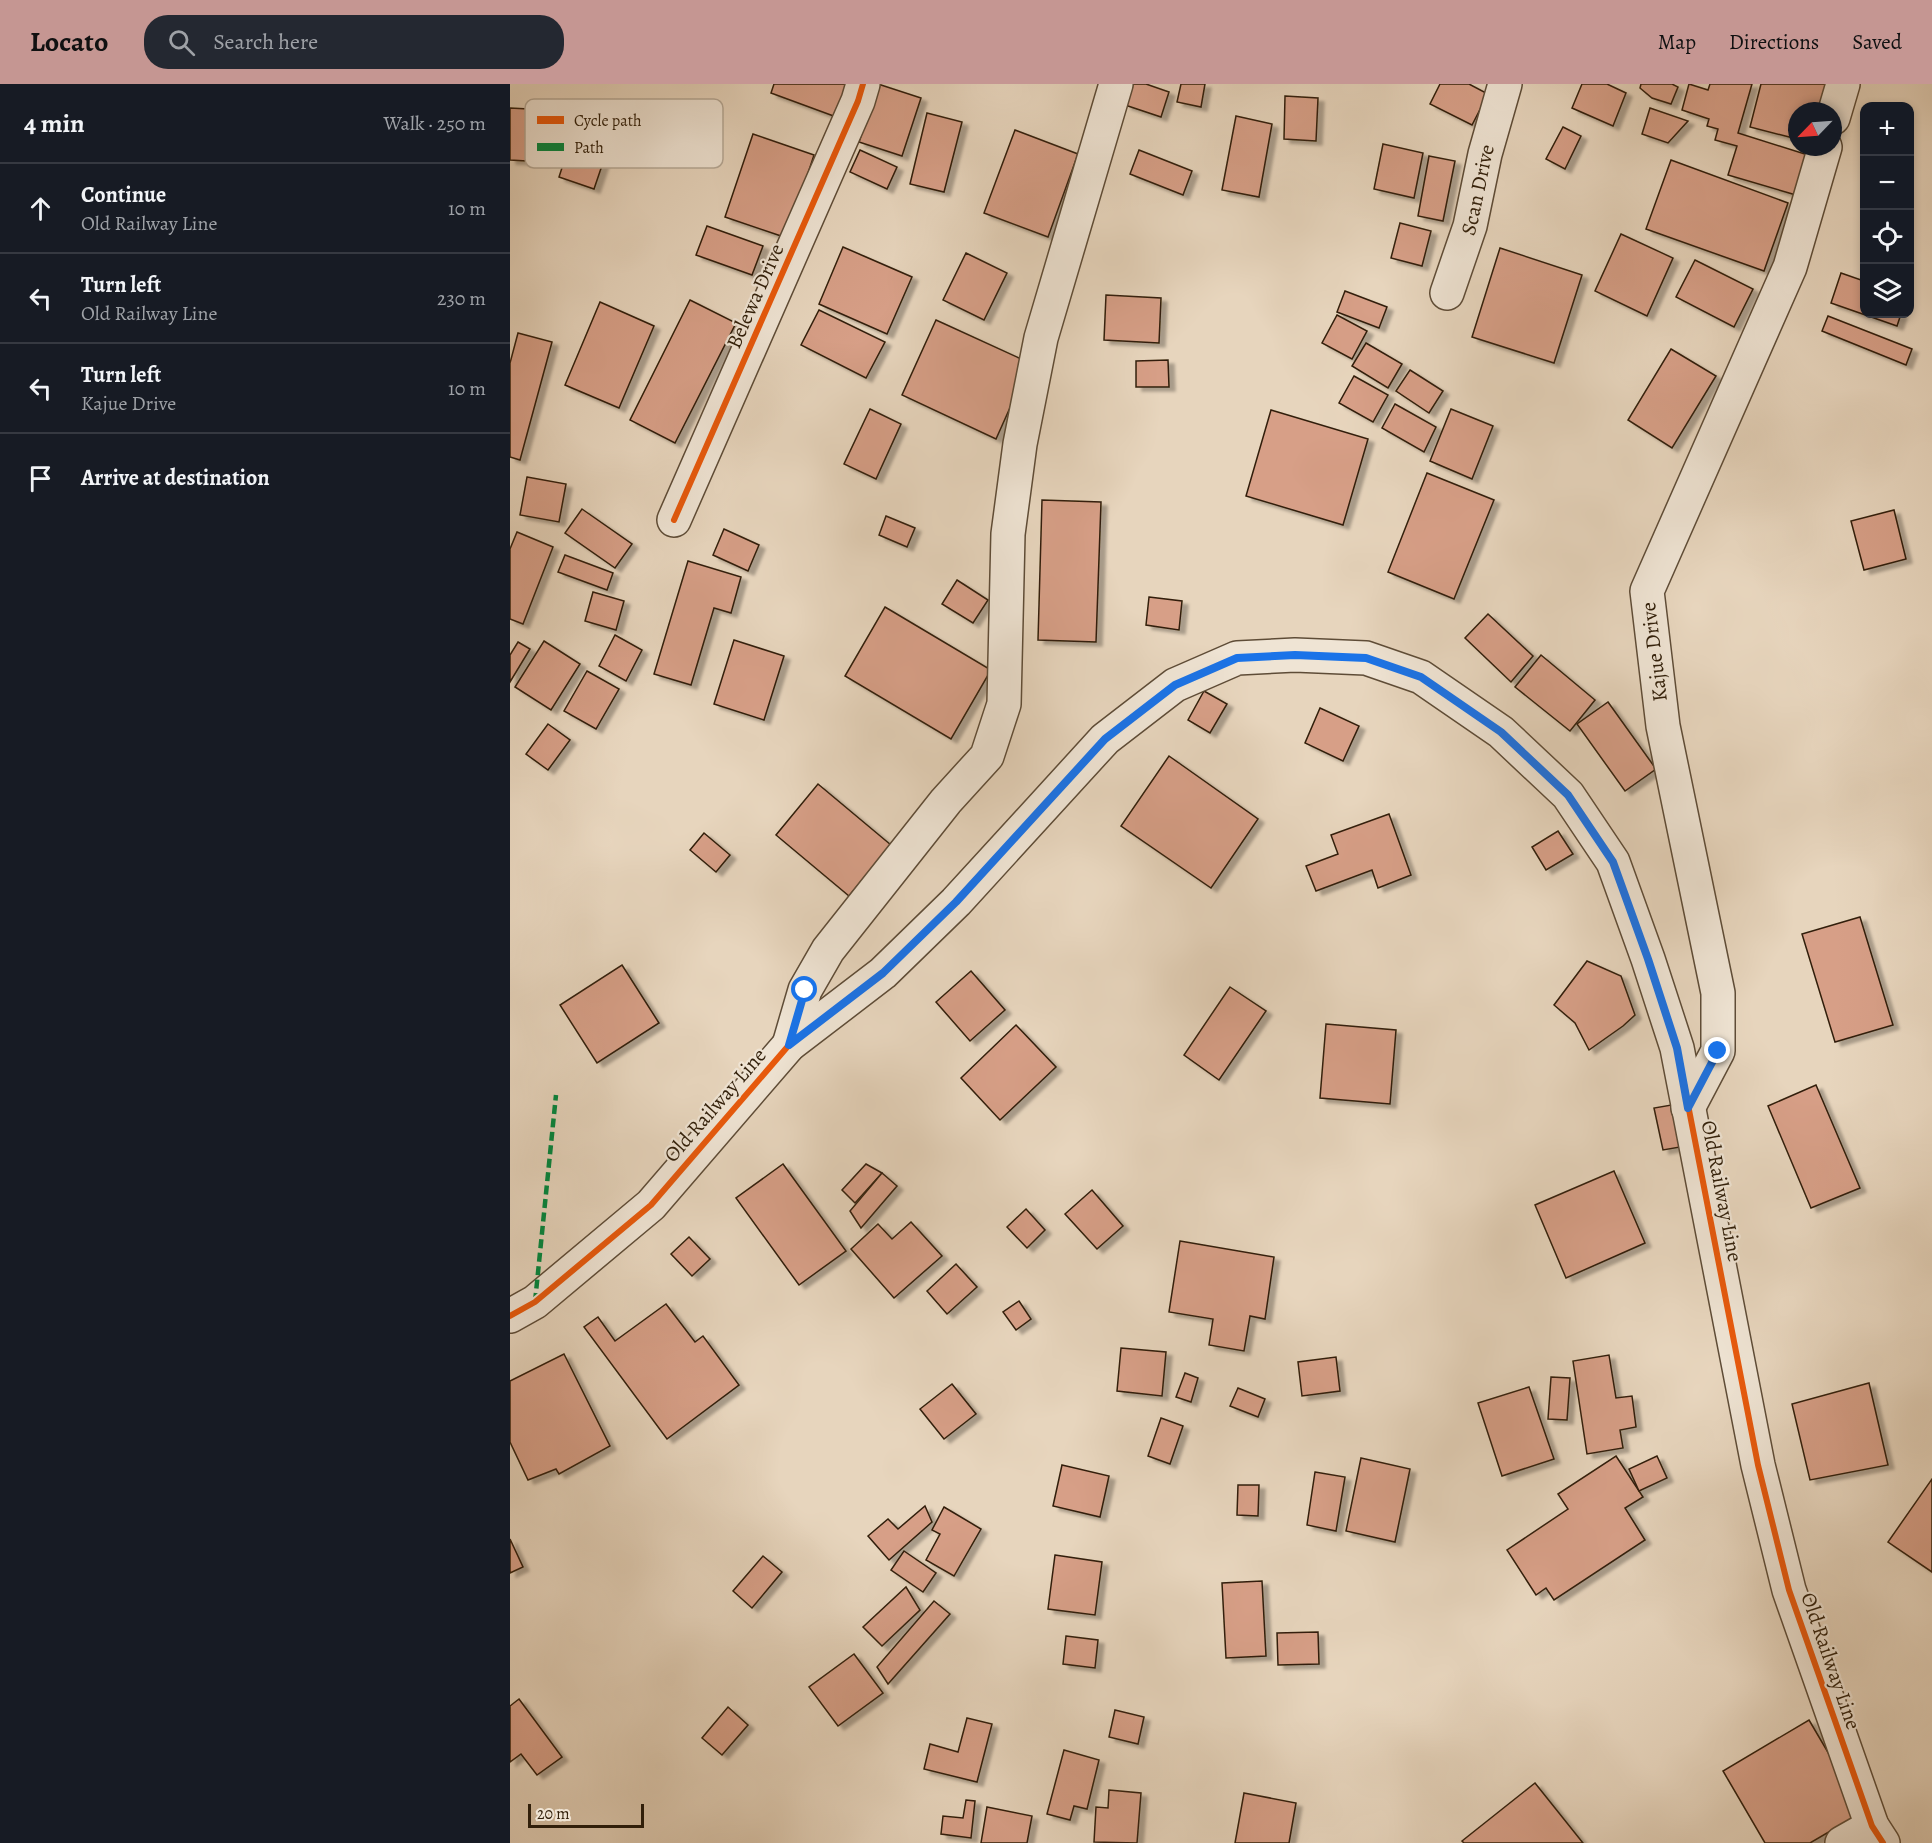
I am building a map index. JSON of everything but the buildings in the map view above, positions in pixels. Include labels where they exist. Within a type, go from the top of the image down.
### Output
[{"type":"street","name":"Belewa Drive","points":[[674,520],[827,174],[863,84]]},
{"type":"street","name":"Old Railway Line","points":[[789,1045],[805,990],[828,950],[946,801],[987,756],[1004,704],[1008,534],[1020,444],[1031,385],[1041,338],[1116,84]]},
{"type":"street","name":"Scan Drive","points":[[1447,293],[1470,226],[1485,154],[1504,84]]},
{"type":"street","points":[[1838,102],[1843,84]]},
{"type":"street","name":"Kajue Drive","points":[[1688,1108],[1718,1051],[1718,993],[1663,726],[1647,591],[1790,267],[1822,156]]},
{"type":"street","name":"Old Railway Line","points":[[510,1316],[535,1302],[651,1205],[789,1045],[883,973],[956,902],[1105,739],[1175,685],[1237,658],[1295,655],[1366,658],[1421,677],[1501,732],[1568,795],[1613,862],[1677,1048],[1758,1465],[1789,1590],[1878,1834]]},
{"type":"street","points":[[1842,1843],[1878,1834]]},
{"type":"marked path","points":[[535,1302],[556,1095]]},
{"type":"cycle path","points":[[674,520],[858,101],[863,84]]},
{"type":"cycle path","points":[[510,1316],[535,1302],[651,1205],[789,1045],[883,973],[956,902],[1105,739],[1175,685],[1237,658],[1295,655],[1366,658],[1421,677],[1501,732],[1568,795],[1613,862],[1677,1048],[1758,1465],[1789,1590],[1872,1826],[1883,1843]]},
{"type":"route","points":[[805,990],[789,1045],[883,973],[956,902],[1105,739],[1175,685],[1237,658],[1295,655],[1366,658],[1421,677],[1501,732],[1568,795],[1613,862],[1677,1048],[1688,1108],[1718,1051]]}]
